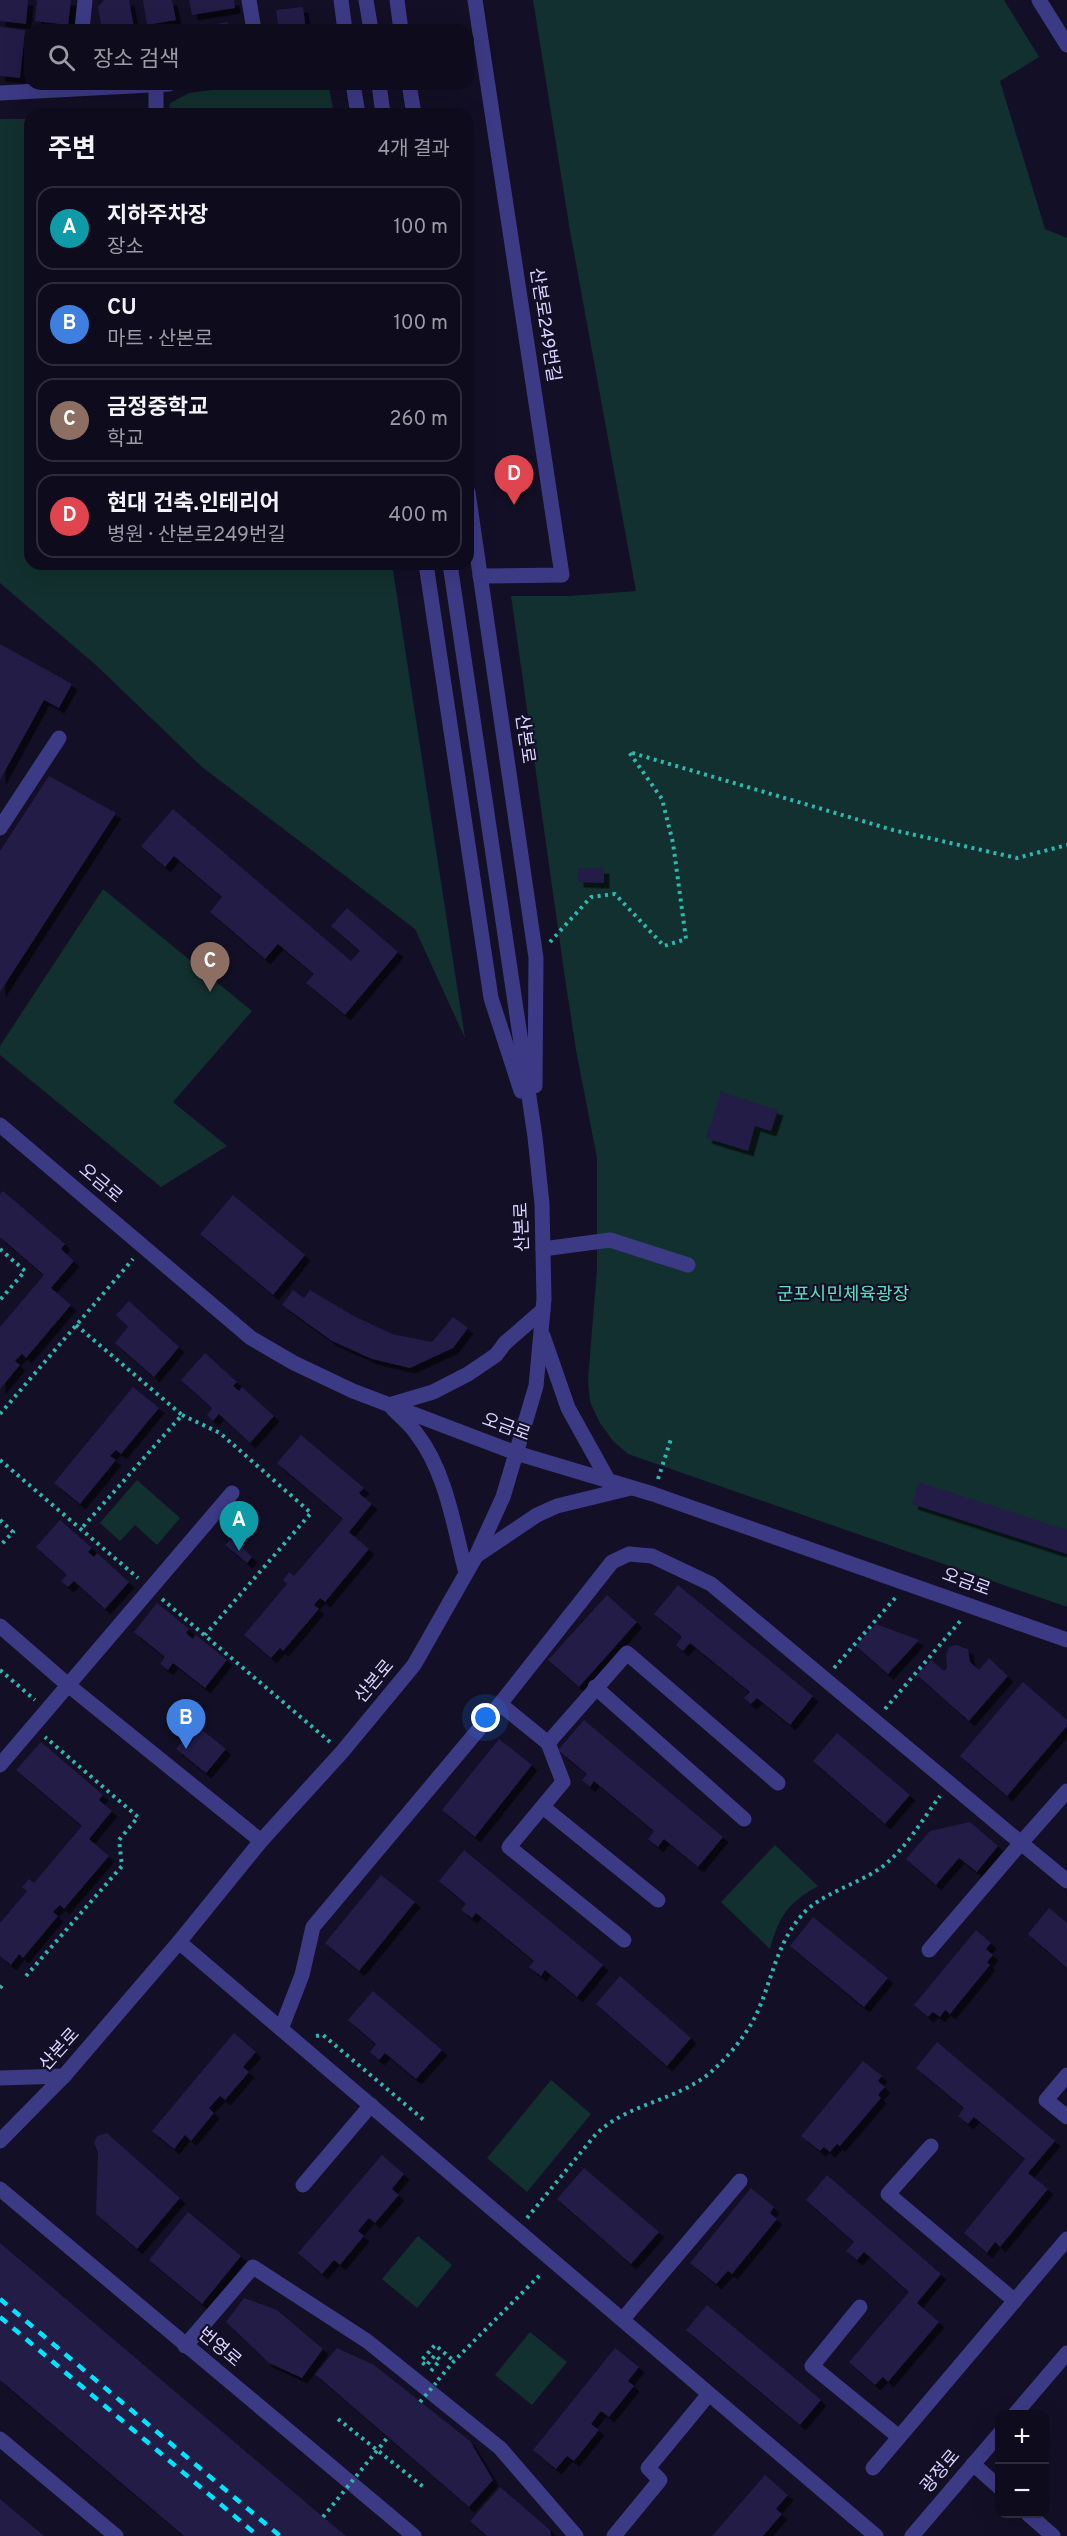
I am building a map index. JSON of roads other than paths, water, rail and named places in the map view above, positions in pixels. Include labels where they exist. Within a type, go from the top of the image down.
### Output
[{"type":"street","points":[[83,24],[85,0]]},
{"type":"street","points":[[249,0],[253,24]]},
{"type":"street","points":[[341,0],[344,24]]},
{"type":"street","points":[[366,0],[370,24]]},
{"type":"street","points":[[397,0],[400,24]]},
{"type":"street","name":"산본로249번길","points":[[475,0],[562,575],[480,576]]},
{"type":"street","points":[[1039,0],[1067,45]]},
{"type":"street","points":[[0,93],[33,90]]},
{"type":"street","points":[[157,108],[161,90]]},
{"type":"street","points":[[354,90],[357,108]]},
{"type":"street","points":[[380,90],[382,108]]},
{"type":"street","points":[[410,90],[413,108]]},
{"type":"street","name":"산본로","points":[[474,534],[536,958],[535,1137]]},
{"type":"street","name":"산본로","points":[[427,570],[491,998],[535,1137]]},
{"type":"street","name":"산본로","points":[[0,2141],[64,2076],[179,1942],[261,1841],[342,1752],[414,1665],[476,1556],[503,1497],[536,1386],[543,1310],[542,1204],[535,1137],[451,570]]},
{"type":"street","points":[[0,828],[59,738]]},
{"type":"street","name":"오금로","points":[[0,1125],[251,1338],[294,1363],[353,1391],[516,1453],[653,1494],[909,1582],[1067,1640]]},
{"type":"street","points":[[543,1249],[610,1240],[688,1265]]},
{"type":"street","points":[[466,1573],[447,1500],[428,1450],[416,1432],[389,1405],[433,1392],[468,1374],[496,1355],[505,1343],[543,1310]]},
{"type":"street","points":[[541,1331],[568,1408],[608,1480]]},
{"type":"street","points":[[476,1556],[537,1515],[557,1506],[634,1488]]},
{"type":"street","points":[[0,1766],[232,1492]]},
{"type":"street","points":[[281,2029],[302,1975],[313,1927],[500,1704],[612,1562],[629,1554],[652,1556],[711,1584],[1067,1881]]},
{"type":"street","points":[[0,1626],[68,1685],[261,1841]]},
{"type":"street","points":[[548,1743],[627,1653],[778,1783]]},
{"type":"street","points":[[595,1687],[744,1819]]},
{"type":"street","points":[[500,1704],[548,1743],[563,1782],[510,1847],[624,1940]]},
{"type":"street","points":[[929,1950],[1067,1791]]},
{"type":"street","points":[[543,1807],[658,1900]]},
{"type":"street","points":[[179,1942],[876,2536]]},
{"type":"street","points":[[1067,2075],[1046,2100],[1067,2117]]},
{"type":"street","points":[[0,2079],[64,2076]]},
{"type":"street","points":[[303,2185],[371,2106]]},
{"type":"street","points":[[931,2146],[888,2194],[1015,2301]]},
{"type":"street","points":[[623,2319],[740,2181]]},
{"type":"street","name":"번영로","points":[[0,2189],[414,2536]]},
{"type":"street","points":[[873,2468],[1067,2239]]},
{"type":"street","points":[[186,2346],[253,2268],[428,2383],[500,2448],[576,2536]]},
{"type":"street","points":[[860,2307],[812,2366],[899,2437]]},
{"type":"street","points":[[1019,2410],[1067,2353]]},
{"type":"street","points":[[614,2536],[660,2480],[648,2468],[709,2394]]},
{"type":"street","name":"광정로","points":[[912,2536],[995,2438]]},
{"type":"street","points":[[0,2439],[116,2536]]},
{"type":"street","points":[[973,2464],[995,2484]]},
{"type":"street","points":[[1033,2518],[1053,2536]]},
{"type":"railway","points":[[0,2299],[280,2536]]},
{"type":"railway","points":[[0,2317],[258,2536]]},
{"type":"place","name":"현대 건축.인테리어","points":[[514,505]]},
{"type":"place","name":"금정중학교","points":[[210,992]]},
{"type":"place","name":"지하주차장","points":[[239,1551]]},
{"type":"place","name":"CU","points":[[186,1749]]},
{"type":"park label","name":"군포시민체육광장","points":[[843,1295]]}]
